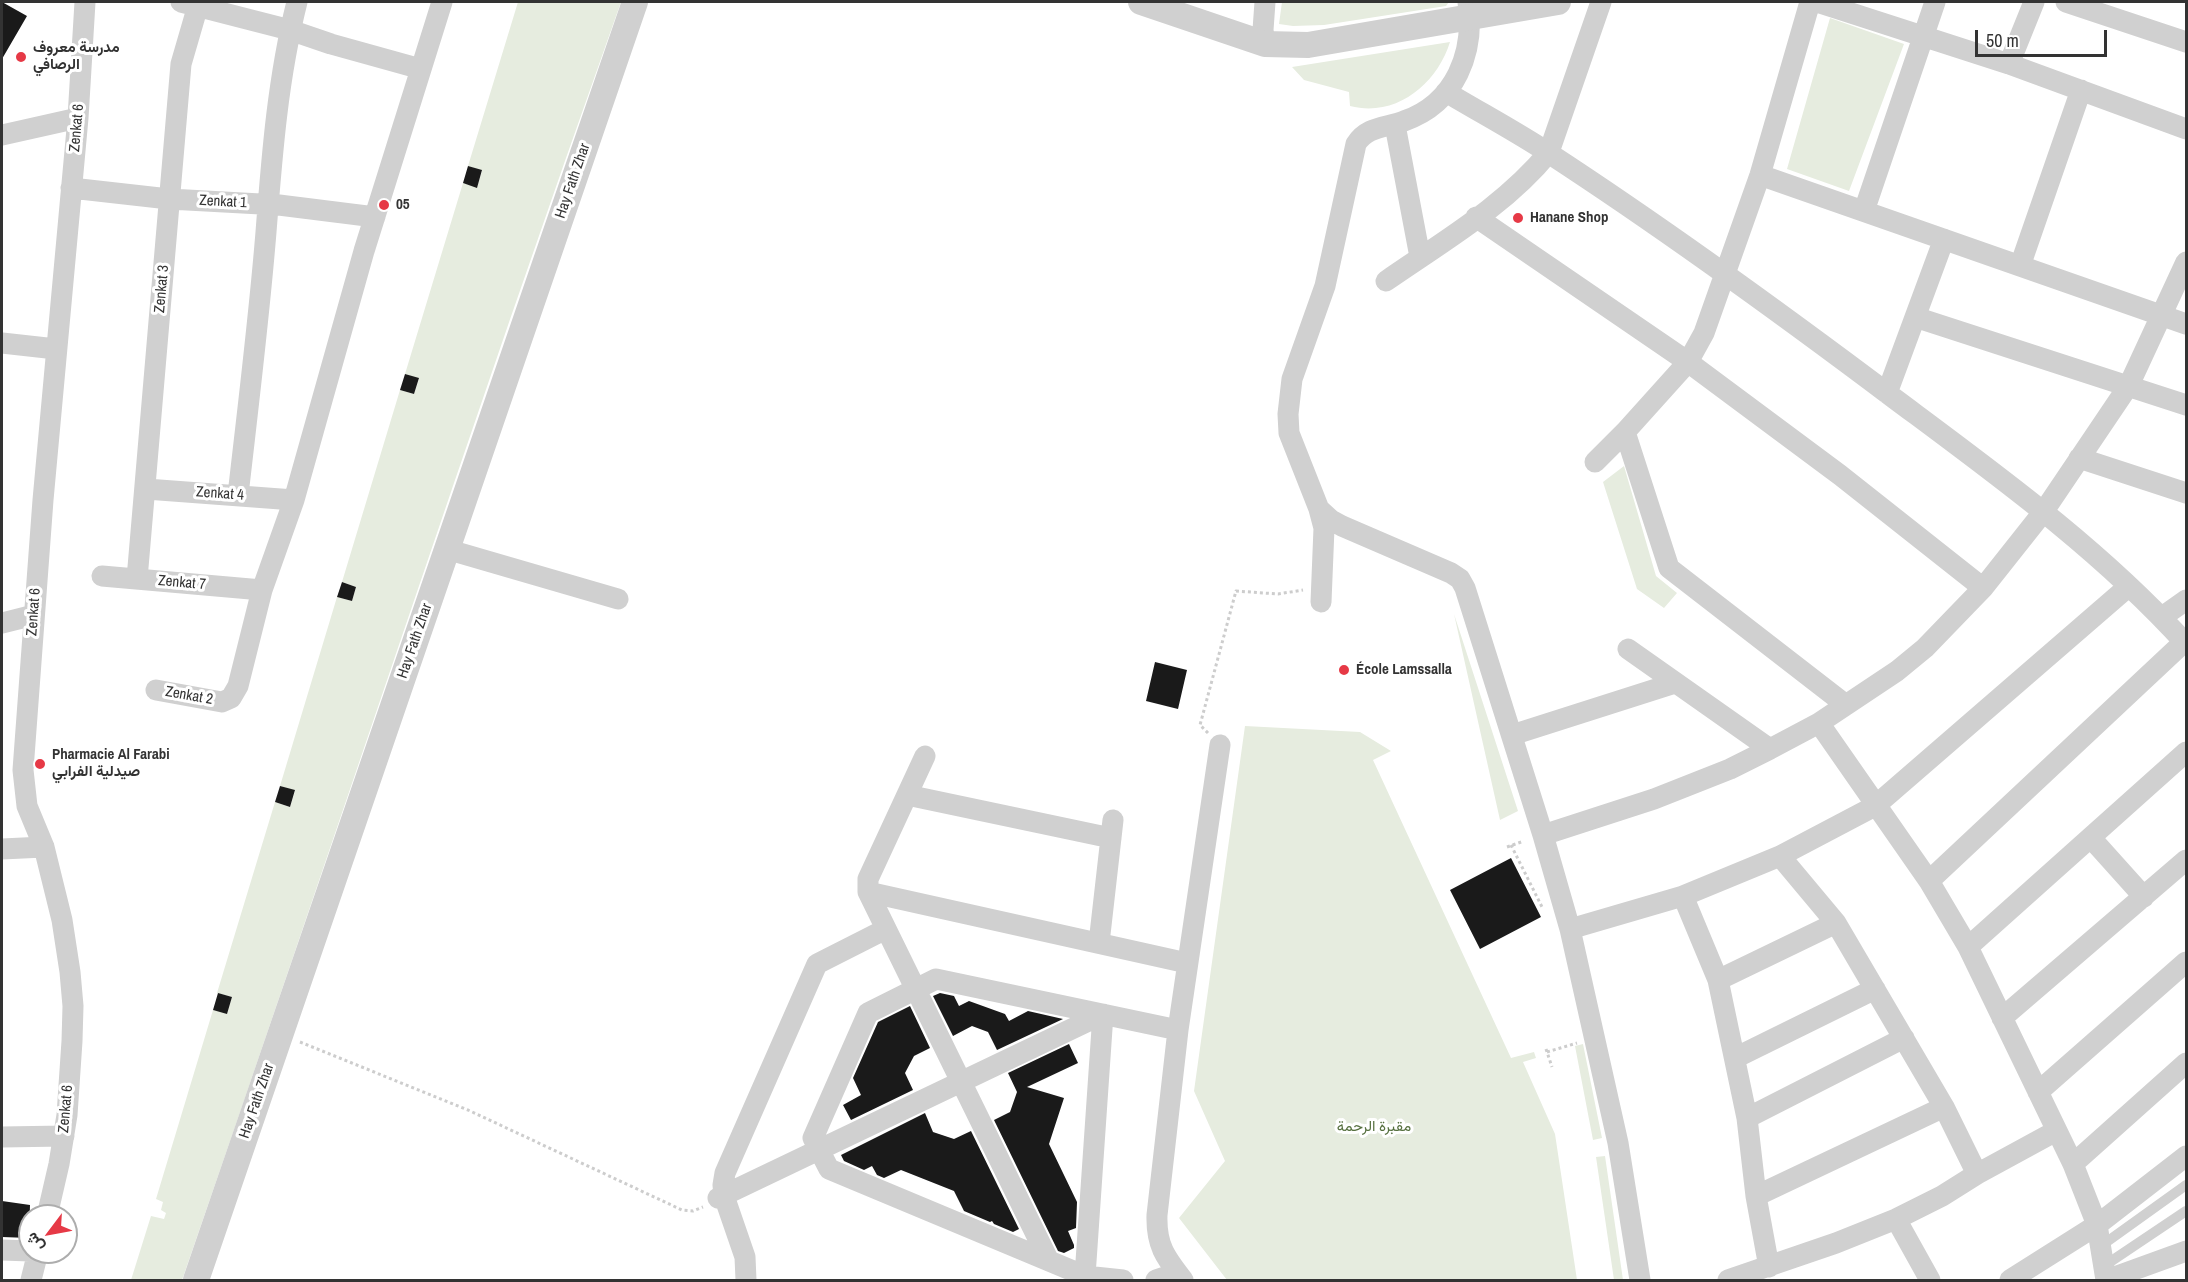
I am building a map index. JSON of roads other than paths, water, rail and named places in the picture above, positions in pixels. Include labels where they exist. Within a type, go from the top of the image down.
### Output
[{"type":"street","name":"Zenkat 6","points":[[49,1204],[63,1136],[73,1005],[66,939],[44,847],[27,806],[23,770],[56,349],[78,118],[85,2]]},
{"type":"street","points":[[238,495],[276,109],[297,2]]},
{"type":"street","points":[[262,590],[294,500],[375,218],[442,2]]},
{"type":"street","name":"Hay Fath Zhar","points":[[196,1281],[635,2]]},
{"type":"street","points":[[1141,2],[1265,44],[1308,45],[1469,10],[1558,2]]},
{"type":"street","points":[[1265,2],[1263,30],[1265,44]]},
{"type":"street","points":[[1386,281],[1492,208],[1533,172],[1549,152],[1601,2]]},
{"type":"street","points":[[1595,462],[1688,362],[1704,333],[1760,175],[1810,2]]},
{"type":"street","points":[[1817,2],[2009,64],[2187,129]]},
{"type":"street","points":[[1864,211],[1935,2]]},
{"type":"street","points":[[2009,64],[2034,2]]},
{"type":"street","points":[[2066,2],[2187,42]]},
{"type":"street","points":[[193,3],[421,69]]},
{"type":"street","name":"Zenkat 3","points":[[137,579],[182,64],[193,3]]},
{"type":"street","points":[[1322,595],[1324,528],[1319,508],[1289,433],[1288,414],[1292,378],[1325,285],[1356,144],[1369,130],[1395,125],[1421,113],[1446,92],[1463,65],[1470,33],[1469,10]]},
{"type":"street","points":[[2020,266],[2081,90]]},
{"type":"street","points":[[1446,92],[1549,152],[1726,274],[1887,393],[2044,511],[2129,586],[2162,617],[2185,643],[1929,882]]},
{"type":"street","points":[[2,135],[78,118]]},
{"type":"street","points":[[1395,125],[1420,257]]},
{"type":"street","points":[[1760,175],[2187,324]]},
{"type":"street","name":"Zenkat 1","points":[[71,188],[169,199],[268,204],[375,218]]},
{"type":"street","points":[[1476,217],[1688,362],[1840,475],[1983,588]]},
{"type":"street","points":[[1887,393],[1944,239]]},
{"type":"street","points":[[1543,835],[1654,799],[1730,769],[1819,723],[1898,670],[1925,648],[1983,588],[2044,511],[2129,385],[2187,262]]},
{"type":"street","points":[[1915,317],[2187,405]]},
{"type":"street","points":[[2,343],[56,349]]},
{"type":"street","points":[[1625,432],[1669,568],[1846,705]]},
{"type":"street","points":[[2079,458],[2187,493]]},
{"type":"street","name":"Zenkat 4","points":[[146,489],[294,500]]},
{"type":"street","points":[[1319,508],[1331,520],[1342,526],[1451,573],[1460,579],[1465,588],[1543,835],[1570,929],[1618,1143],[1640,1281]]},
{"type":"street","points":[[446,549],[618,599]]},
{"type":"street","name":"Zenkat 7","points":[[102,576],[262,590]]},
{"type":"street","points":[[1570,929],[1683,896],[1780,856],[1875,806],[2129,586]]},
{"type":"street","name":"Zenkat 2","points":[[156,690],[222,702],[231,698],[238,686],[262,590]]},
{"type":"street","points":[[2162,617],[2187,600]]},
{"type":"street","points":[[2,623],[34,615]]},
{"type":"street","points":[[1628,649],[1770,749]]},
{"type":"street","points":[[1512,735],[1675,682]]},
{"type":"street","points":[[1819,723],[1929,882],[1968,947],[2073,1164],[2097,1225],[2104,1268],[2187,1251]]},
{"type":"street","points":[[1156,1281],[1180,1277],[1160,1245],[1156,1224],[1178,1030],[1220,745]]},
{"type":"street","points":[[1968,947],[2187,752]]},
{"type":"street","points":[[925,756],[868,879],[868,892],[1049,1261]]},
{"type":"street","points":[[907,795],[1112,829],[1099,944]]},
{"type":"street","points":[[2091,838],[2144,897]]},
{"type":"street","points":[[2,849],[44,847]]},
{"type":"street","points":[[1780,856],[1836,923],[1944,1107],[1977,1174]]},
{"type":"street","points":[[2002,1018],[2187,860]]},
{"type":"street","points":[[868,892],[1187,963]]},
{"type":"street","points":[[1683,896],[1719,980],[1747,1118],[1756,1196],[1769,1267]]},
{"type":"street","points":[[1719,980],[1836,923]]},
{"type":"street","points":[[746,1281],[745,1257],[721,1197],[725,1173],[817,964],[886,929]]},
{"type":"street","points":[[2038,1092],[2187,962]]},
{"type":"street","points":[[1123,1281],[1085,1276],[829,1169],[813,1138],[868,1013],[936,979],[1178,1030]]},
{"type":"street","points":[[1735,1058],[1875,989]]},
{"type":"street","points":[[721,1197],[1103,1014]]},
{"type":"street","points":[[1085,1276],[1103,1014]]},
{"type":"street","points":[[1747,1118],[1904,1038]]},
{"type":"street","points":[[2073,1164],[2187,1063]]},
{"type":"street","points":[[1756,1196],[1944,1107]]},
{"type":"street","points":[[1728,1281],[1896,1219],[1942,1196],[2056,1131]]},
{"type":"street","points":[[2,1137],[63,1136]]},
{"type":"street","points":[[2018,1278],[2097,1225],[2187,1156]]},
{"type":"street","points":[[1896,1219],[1930,1281]]},
{"type":"street","points":[[2,1250],[18,1251]]},
{"type":"street","points":[[31,1281],[35,1264]]},
{"type":"lane","points":[[2104,1268],[2187,1185]]},
{"type":"lane","points":[[2104,1268],[2187,1211]]},
{"type":"place","name":"مدرسة معروف الرصافي","points":[[21,57]]},
{"type":"place","name":"05","points":[[384,205]]},
{"type":"place","name":"Hanane Shop","points":[[1518,218]]},
{"type":"place","name":"École Lamssalla","points":[[1344,670]]},
{"type":"place","name":"Pharmacie Al Farabi صيدلية الفرابي","points":[[40,764]]},
{"type":"park label","name":"مقبرة الرحمة","points":[[1374,1127]]}]
